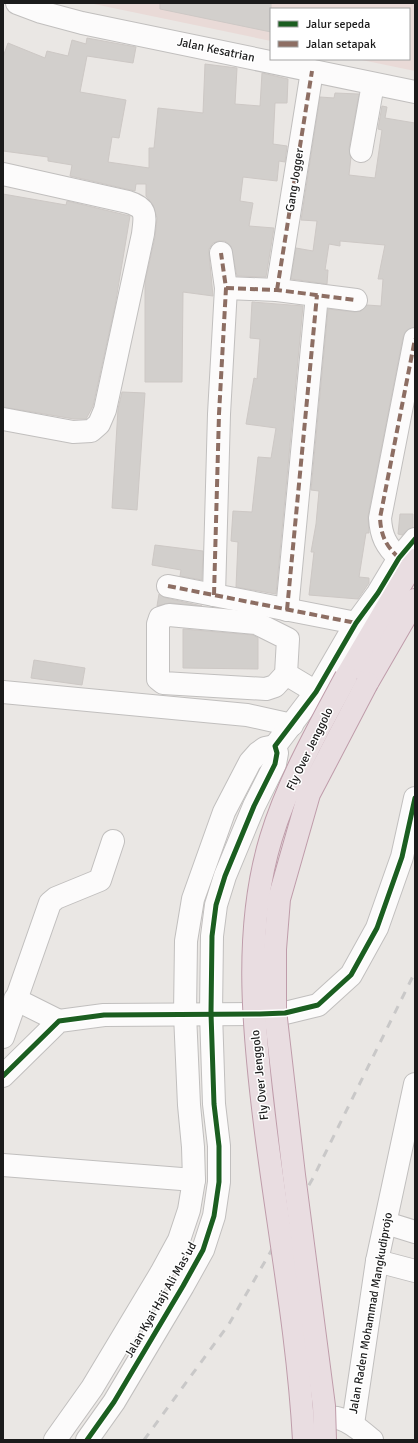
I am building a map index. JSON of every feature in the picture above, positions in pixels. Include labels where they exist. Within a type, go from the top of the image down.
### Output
[{"type":"highway","name":"Fly Over Jenggolo","points":[[304,1440],[295,1342],[275,1207],[255,1040],[254,946],[260,890],[271,838],[289,792],[317,731],[407,559]]},
{"type":"highway","name":"Fly Over Jenggolo","points":[[325,1440],[324,1406],[294,1175],[276,1018],[275,948],[279,899],[309,794],[367,683],[415,600]]},
{"type":"street","name":"Jalan Kesatrian","points":[[17,3],[41,12],[82,23],[415,92]]},
{"type":"street","name":"Gang Jogger","points":[[278,290],[312,71]]},
{"type":"street","points":[[361,151],[373,84]]},
{"type":"street","points":[[3,174],[128,202],[141,208],[144,214],[143,234],[105,410],[99,424],[91,430],[73,432],[3,418]]},
{"type":"street","points":[[214,595],[219,414],[226,288],[221,253]]},
{"type":"street","points":[[226,288],[278,290],[356,300]]},
{"type":"street","points":[[287,610],[317,295]]},
{"type":"street","points":[[407,559],[386,544],[380,528],[380,518],[415,339]]},
{"type":"street","points":[[185,1014],[186,941],[193,899],[224,812],[250,762],[265,748],[275,746],[292,725],[316,692],[356,623],[378,593],[407,559],[415,539]]},
{"type":"street","points":[[168,586],[356,623]]},
{"type":"street","points":[[169,615],[256,623],[288,639],[286,674],[275,686],[266,689],[163,683],[158,679],[158,624],[160,618],[169,615]]},
{"type":"street","points":[[286,674],[316,692]]},
{"type":"street","points":[[3,692],[247,715],[292,725]]},
{"type":"street","points":[[211,1013],[212,936],[216,905],[225,876],[254,806],[275,764],[277,753],[275,746]]},
{"type":"street","points":[[3,1076],[59,1022],[104,1015],[211,1013],[260,1014],[305,1009],[318,1005],[351,975],[379,921],[402,857],[415,798]]},
{"type":"street","points":[[3,1037],[15,999],[50,903],[56,898],[100,880],[114,841]]},
{"type":"street","points":[[15,999],[59,1022]]},
{"type":"street","name":"Jalan Kyai Haji Ali Mas'ud","points":[[87,1440],[114,1402],[183,1286],[203,1250],[214,1216],[219,1182],[219,1146],[214,1104],[211,1013]]},
{"type":"street","name":"Jalan Kyai Haji Ali Mas'ud","points":[[55,1440],[92,1388],[179,1240],[189,1210],[194,1180],[185,1014]]},
{"type":"street","name":"Jalan Raden Mohammad Mangkudiprojo","points":[[353,1424],[377,1261],[411,1120],[415,1084]]},
{"type":"street","points":[[3,1165],[194,1180]]},
{"type":"street","points":[[386,1223],[415,1232]]},
{"type":"street","points":[[377,1261],[415,1271]]},
{"type":"street","name":"Jalan Raden Mohammad Mangkudiprojo","points":[[300,1440],[313,1425],[322,1419],[331,1417],[353,1424],[372,1440]]},
{"type":"shaded area","points":[[89,3],[415,3],[415,71],[362,60],[410,60],[410,8],[270,8],[270,41]]},
{"type":"building","points":[[160,3],[271,3],[270,32],[160,9]]},
{"type":"building","points":[[87,38],[136,47],[133,63],[87,56],[80,92],[126,100],[119,138],[112,137],[108,162],[149,168],[149,148],[154,148],[158,108],[203,113],[205,64],[237,68],[235,104],[260,106],[262,73],[288,79],[287,103],[275,103],[273,144],[287,146],[285,162],[279,161],[277,181],[243,177],[240,201],[253,203],[249,226],[274,228],[266,277],[237,276],[231,246],[225,241],[213,243],[209,249],[209,254],[213,296],[183,292],[182,382],[145,382],[145,282],[155,237],[157,218],[153,205],[146,196],[146,184],[136,184],[135,191],[70,176],[72,165],[48,161],[48,157],[3,151],[3,57],[8,43],[45,58],[47,51],[68,56],[72,40],[86,44]]},
{"type":"building","points":[[335,93],[359,94],[349,149],[351,157],[349,175],[375,178],[382,130],[378,129],[382,106],[387,107],[385,118],[415,123],[415,327],[406,331],[403,337],[368,516],[369,533],[366,533],[359,577],[369,578],[369,583],[358,599],[309,595],[314,552],[311,552],[316,524],[319,491],[311,490],[328,309],[355,312],[361,311],[367,305],[381,306],[383,279],[378,279],[385,245],[340,241],[340,246],[329,244],[325,270],[328,270],[327,284],[291,279],[296,248],[313,251],[317,221],[301,220],[320,97],[334,98]]},
{"type":"building","points":[[3,194],[66,205],[67,201],[130,216],[115,306],[93,406],[86,419],[74,419],[3,407]]},
{"type":"building","points":[[252,302],[303,306],[276,594],[236,587],[238,542],[231,541],[233,511],[252,512],[258,457],[271,458],[276,428],[246,424],[254,378],[257,379],[260,339],[250,338]]},
{"type":"building","points":[[122,392],[145,393],[137,510],[112,508],[118,409]]},
{"type":"building","points":[[400,514],[413,514],[413,527],[402,535],[398,534]]},
{"type":"building","points":[[155,545],[203,551],[202,580],[180,576],[181,570],[152,565]]},
{"type":"building","points":[[159,594],[166,598],[202,606],[170,603],[157,606]]},
{"type":"building","points":[[183,629],[253,635],[258,638],[258,669],[183,668]]},
{"type":"building","points":[[34,660],[85,668],[82,685],[31,678]]},
{"type":"railway","points":[[144,1440],[229,1324],[313,1178],[415,972]]},
{"type":"marked path","points":[[277,290],[312,71]]},
{"type":"marked path","points":[[214,595],[219,414],[226,288],[221,253]]},
{"type":"marked path","points":[[226,288],[277,290],[356,300]]},
{"type":"marked path","points":[[287,610],[317,295]]},
{"type":"marked path","points":[[399,558],[385,540],[380,518],[415,339]]},
{"type":"marked path","points":[[168,586],[356,623]]},
{"type":"cycle path","points":[[87,1440],[114,1402],[183,1286],[203,1250],[214,1216],[219,1182],[219,1146],[214,1104],[211,1013],[212,936],[216,905],[225,876],[254,806],[275,764],[277,753],[275,746],[316,692],[356,623],[378,593],[399,558],[415,539]]},
{"type":"cycle path","points":[[3,1076],[59,1021],[104,1015],[285,1013],[318,1005],[351,975],[377,928],[402,857],[415,798]]}]
